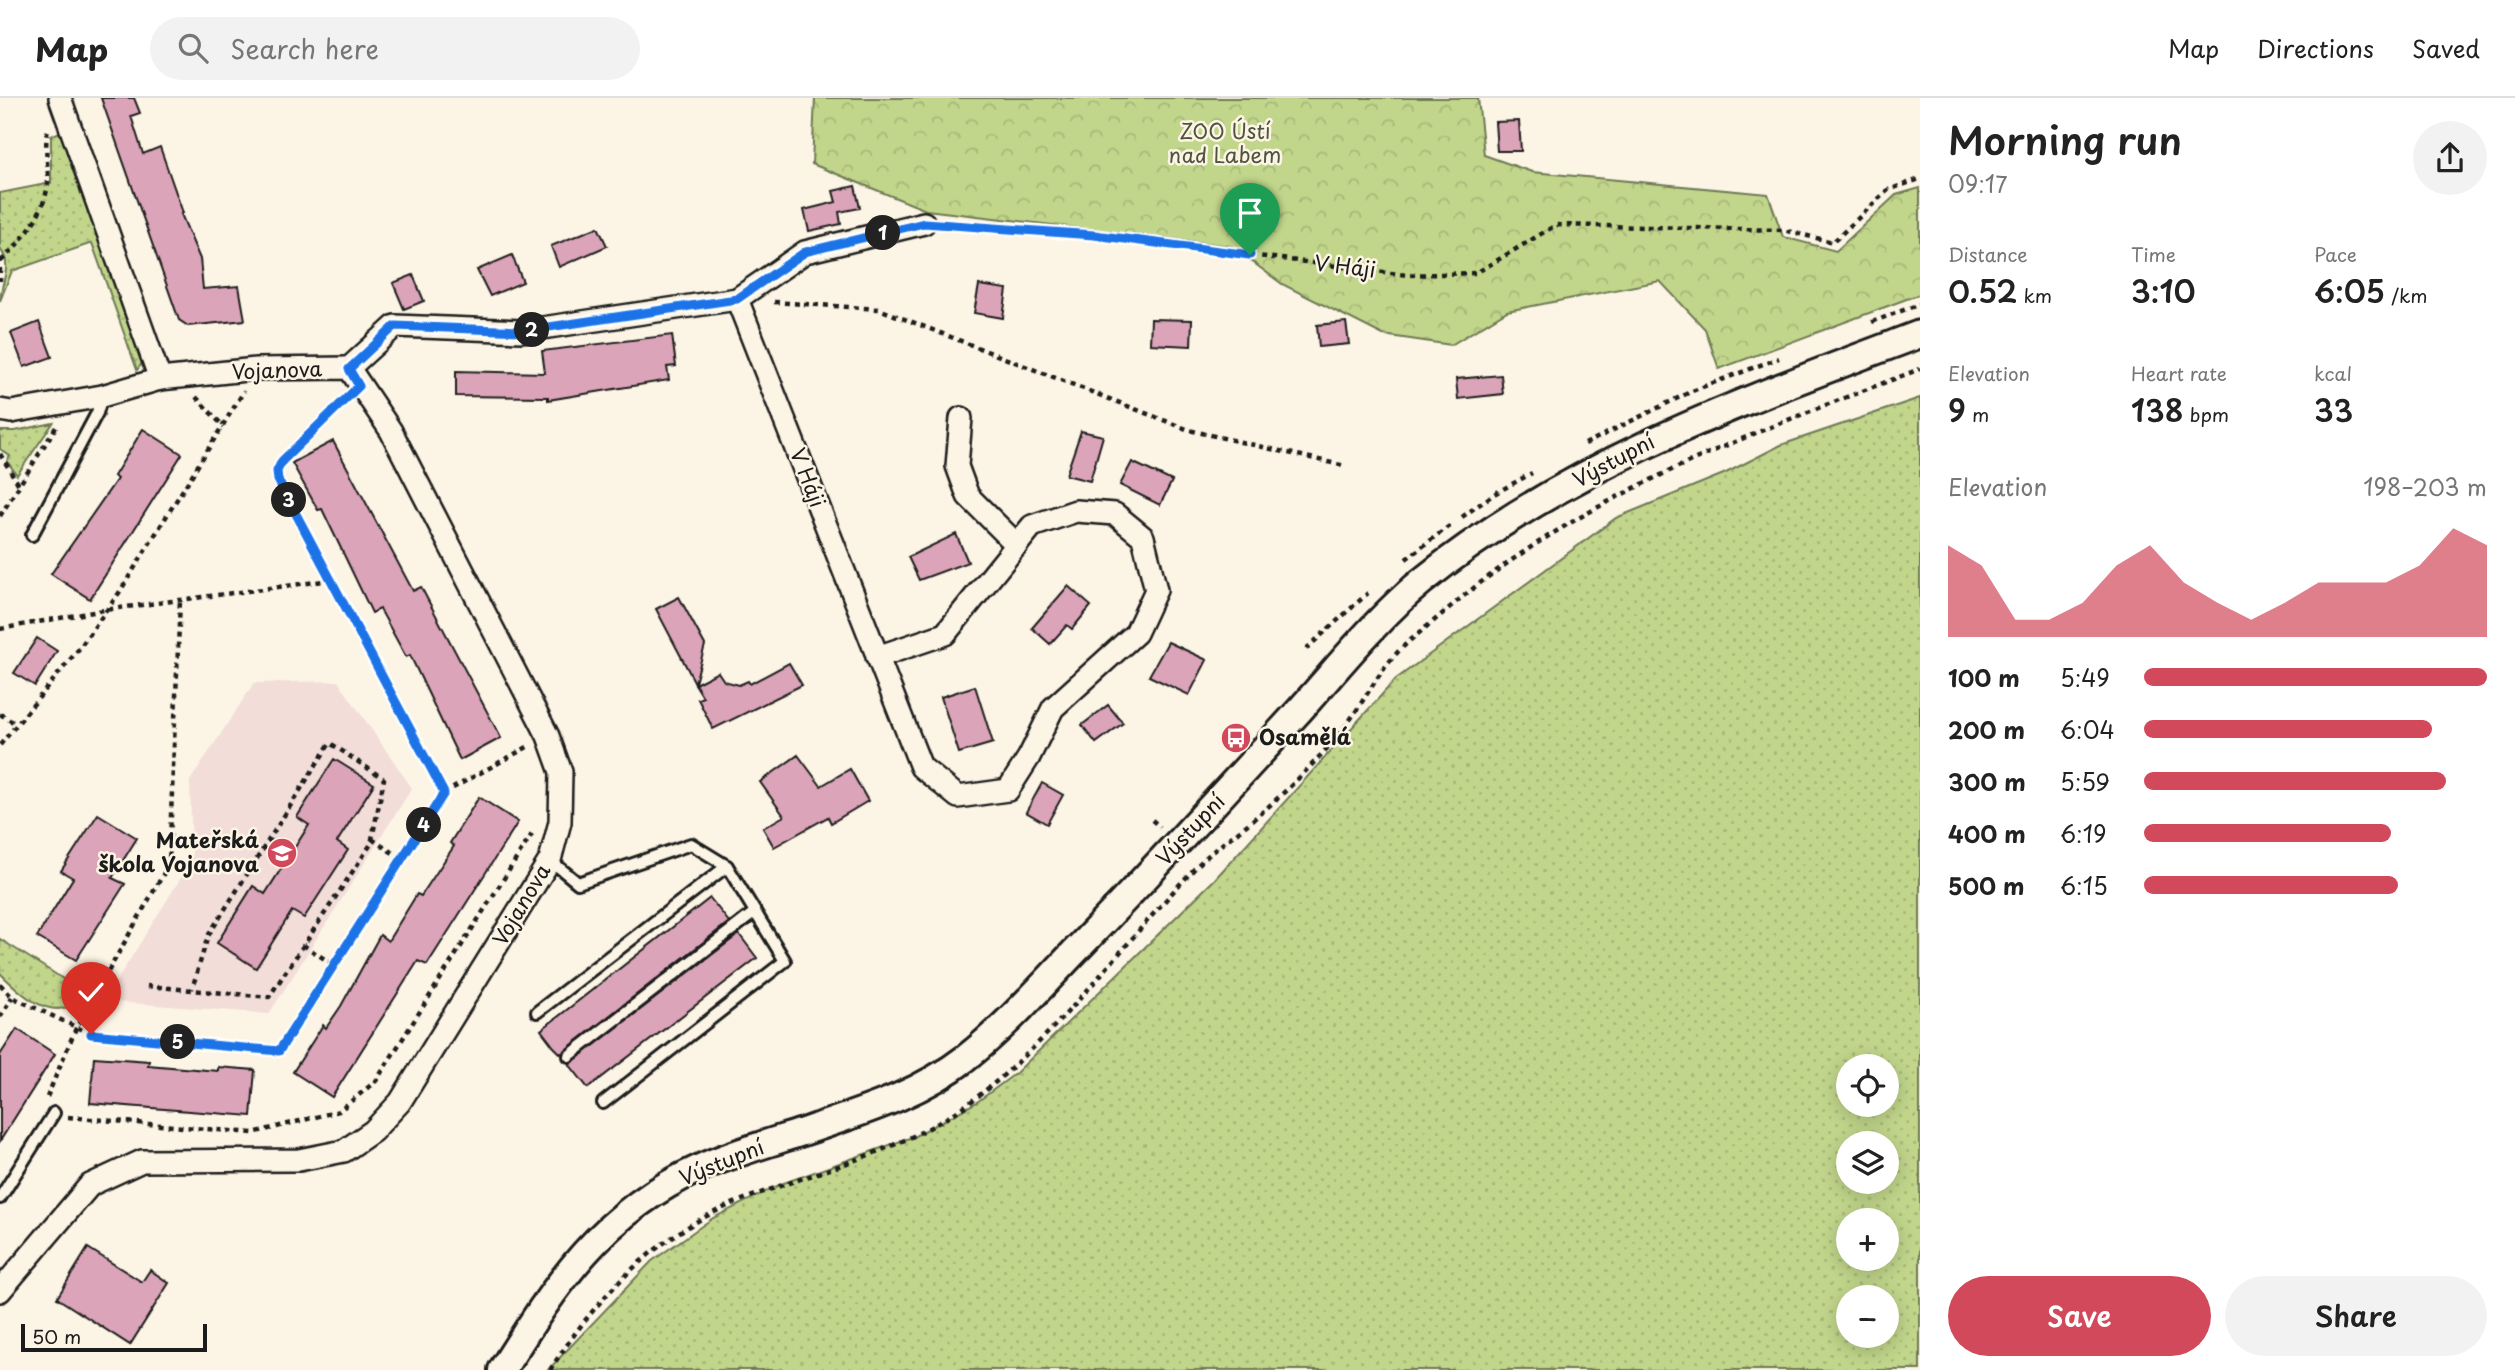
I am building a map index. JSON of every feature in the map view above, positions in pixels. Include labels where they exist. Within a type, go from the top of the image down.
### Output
[{"type":"street","points":[[60,98],[169,379]]},
{"type":"street","points":[[354,377],[395,326],[522,331],[737,299],[805,252],[924,223]]},
{"type":"street","name":"V Háji","points":[[737,299],[920,767],[958,797],[1008,790],[1029,757],[1053,708],[1136,633],[1156,590],[1143,537],[1115,514],[1076,510],[1032,526],[1017,545]]},
{"type":"street","name":"Výstupní","points":[[502,1370],[551,1292],[577,1258],[606,1228],[634,1208],[700,1168],[924,1087],[975,1050],[1178,844],[1368,634],[1430,576],[1507,520],[1671,430],[1920,334]]},
{"type":"street","name":"Vojanova","points":[[0,410],[11,412],[102,396],[169,379],[257,369],[354,377],[391,431],[548,736],[561,772],[560,822],[550,860],[400,1102],[373,1131],[344,1151],[299,1160],[142,1161],[90,1185],[0,1291]]},
{"type":"street","points":[[877,657],[945,634],[1017,545],[968,496],[957,466],[961,418]]},
{"type":"lane","points":[[32,535],[97,413],[102,396]]},
{"type":"lane","points":[[550,860],[578,883],[691,844],[727,866],[785,961],[603,1103]]},
{"type":"lane","points":[[537,1012],[727,866]]},
{"type":"lane","points":[[569,1056],[755,912]]},
{"type":"lane","points":[[0,1198],[54,1113]]},
{"type":"path","points":[[0,281],[1,260],[18,244],[35,218],[48,184],[46,131],[68,122]]},
{"type":"path","name":"V Háji","points":[[924,223],[1094,235],[1407,275],[1476,273],[1556,225],[1783,230],[1833,242],[1888,190],[1920,179]]},
{"type":"path","points":[[737,299],[879,309],[1189,430],[1345,466]]},
{"type":"path","points":[[0,745],[78,650],[118,593],[224,427],[257,369]]},
{"type":"path","points":[[1361,700],[1397,653],[1477,583],[1538,541],[1663,474],[1759,430],[1920,369]]},
{"type":"path","points":[[354,377],[282,461],[277,471],[278,480],[444,793]]},
{"type":"path","points":[[169,379],[224,427]]},
{"type":"path","points":[[0,516],[69,402]]},
{"type":"path","points":[[0,454],[20,486]]},
{"type":"path","points":[[0,629],[104,610],[331,580]]},
{"type":"path","points":[[76,1028],[169,864],[180,600]]},
{"type":"path","points":[[0,713],[16,724]]},
{"type":"path","points":[[0,984],[12,998],[91,1034],[279,1051],[444,793],[548,736]]},
{"type":"path","points":[[147,986],[269,997],[372,839],[384,779],[330,743],[208,936],[192,989]]},
{"type":"path","points":[[54,1113],[253,1133],[339,1111],[376,1082],[541,820],[560,822]]},
{"type":"path","points":[[372,839],[402,859]]},
{"type":"path","points":[[303,946],[334,965]]},
{"type":"path","points":[[0,1017],[12,998]]},
{"type":"shaded area","name":"Mateřská škola Vojanova","points":[[338,681],[412,788],[269,1014],[104,1001],[192,860],[190,781],[254,683]]},
{"type":"green space","name":"ZOO Ústí nad Labem","points":[[815,98],[1478,98],[1484,155],[1532,172],[1768,194],[1783,237],[1836,251],[1896,195],[1920,188],[1920,294],[1719,369],[1705,329],[1660,281],[1507,311],[1451,345],[1383,335],[1282,284],[1231,246],[926,210],[812,164]]},
{"type":"green space","points":[[64,130],[143,362],[137,370],[92,243],[12,271],[0,301],[6,262],[0,249],[0,193],[51,183],[51,136]]},
{"type":"green space","points":[[1920,398],[1920,1370],[548,1370],[652,1261],[713,1218],[781,1184],[915,1136],[977,1102],[1016,1073],[1214,880],[1396,679],[1616,518],[1726,473],[1781,445]]},
{"type":"green space","points":[[53,423],[17,475],[7,461],[10,456],[0,449],[0,431],[15,431]]},
{"type":"green space","points":[[0,939],[79,989],[87,978],[83,994],[66,1008],[56,1009],[45,1007],[25,996],[0,973]]},
{"type":"building","points":[[101,98],[134,98],[140,113],[131,116],[143,154],[160,147],[183,213],[181,214],[200,259],[203,289],[239,286],[245,320],[188,326],[179,320]]},
{"type":"building","points":[[1519,121],[1521,151],[1497,151],[1495,122]]},
{"type":"building","points":[[855,186],[860,208],[839,212],[841,224],[809,231],[804,210],[836,202],[833,191]]},
{"type":"building","points":[[598,227],[607,246],[559,267],[551,246]]},
{"type":"building","points":[[512,255],[523,282],[490,296],[477,270]]},
{"type":"building","points":[[413,275],[424,301],[404,309],[393,283]]},
{"type":"building","points":[[979,285],[1007,289],[1003,318],[974,313]]},
{"type":"building","points":[[1151,319],[1192,320],[1191,346],[1150,344]]},
{"type":"building","points":[[39,322],[52,357],[24,367],[11,333]]},
{"type":"building","points":[[1346,322],[1349,344],[1319,347],[1317,325]]},
{"type":"building","points":[[672,335],[676,366],[667,367],[669,380],[548,400],[548,397],[456,396],[456,371],[545,373],[542,351]]},
{"type":"building","points":[[1501,375],[1503,394],[1458,399],[1456,379]]},
{"type":"building","points":[[143,429],[182,454],[90,599],[51,574],[117,479],[114,476]]},
{"type":"building","points":[[1081,431],[1103,436],[1090,481],[1066,475]]},
{"type":"building","points":[[333,441],[413,591],[421,587],[501,738],[460,760],[410,655],[406,657],[380,609],[372,613],[322,509],[318,510],[292,463]]},
{"type":"building","points":[[1132,462],[1172,481],[1160,505],[1120,485]]},
{"type":"building","points":[[956,534],[968,562],[919,580],[908,557]]},
{"type":"building","points":[[1068,586],[1091,606],[1072,629],[1067,625],[1050,644],[1032,628]]},
{"type":"building","points":[[679,597],[705,645],[695,683],[656,609]]},
{"type":"building","points":[[37,638],[57,651],[35,686],[14,673]]},
{"type":"building","points":[[1168,642],[1207,660],[1189,695],[1149,676]]},
{"type":"building","points":[[789,663],[802,685],[713,729],[698,699],[703,697],[695,684],[718,672],[724,681],[739,685],[748,681],[750,684]]},
{"type":"building","points":[[975,686],[993,743],[959,753],[941,697]]},
{"type":"building","points":[[1108,705],[1123,723],[1096,743],[1082,725]]},
{"type":"building","points":[[798,755],[821,786],[850,769],[868,801],[831,823],[828,817],[774,847],[763,828],[784,816],[760,782]]},
{"type":"building","points":[[334,759],[374,784],[337,842],[348,850],[304,918],[292,911],[256,968],[217,943],[253,886],[265,894],[309,825],[297,817]]},
{"type":"building","points":[[1042,783],[1063,795],[1047,824],[1026,812]]},
{"type":"building","points":[[479,797],[518,822],[427,965],[418,961],[332,1097],[293,1072],[323,1025],[326,1028],[341,1006],[380,935],[388,941],[417,894],[421,896],[454,846],[450,843]]},
{"type":"building","points":[[98,814],[137,838],[112,878],[125,884],[76,960],[37,937],[73,878],[61,871]]},
{"type":"building","points":[[710,898],[729,922],[561,1054],[554,1047],[541,1030]]},
{"type":"building","points":[[739,934],[757,958],[588,1088],[569,1064]]},
{"type":"building","points":[[17,1029],[55,1054],[0,1141],[0,1055]]},
{"type":"building","points":[[94,1057],[149,1061],[148,1065],[218,1071],[218,1067],[255,1070],[251,1116],[90,1103]]},
{"type":"building","points":[[88,1248],[142,1282],[150,1270],[169,1283],[130,1345],[57,1298]]},
{"type":"place","name":"Osamělá","points":[[1236,738]]},
{"type":"place","name":"Mateřská škola Vojanova","points":[[282,853]]},
{"type":"route","points":[[91,1034],[279,1051],[444,793],[278,480],[277,471],[282,461],[359,386],[349,369],[395,326],[522,331],[737,299],[805,252],[924,223],[1094,235],[1250,255]]}]
